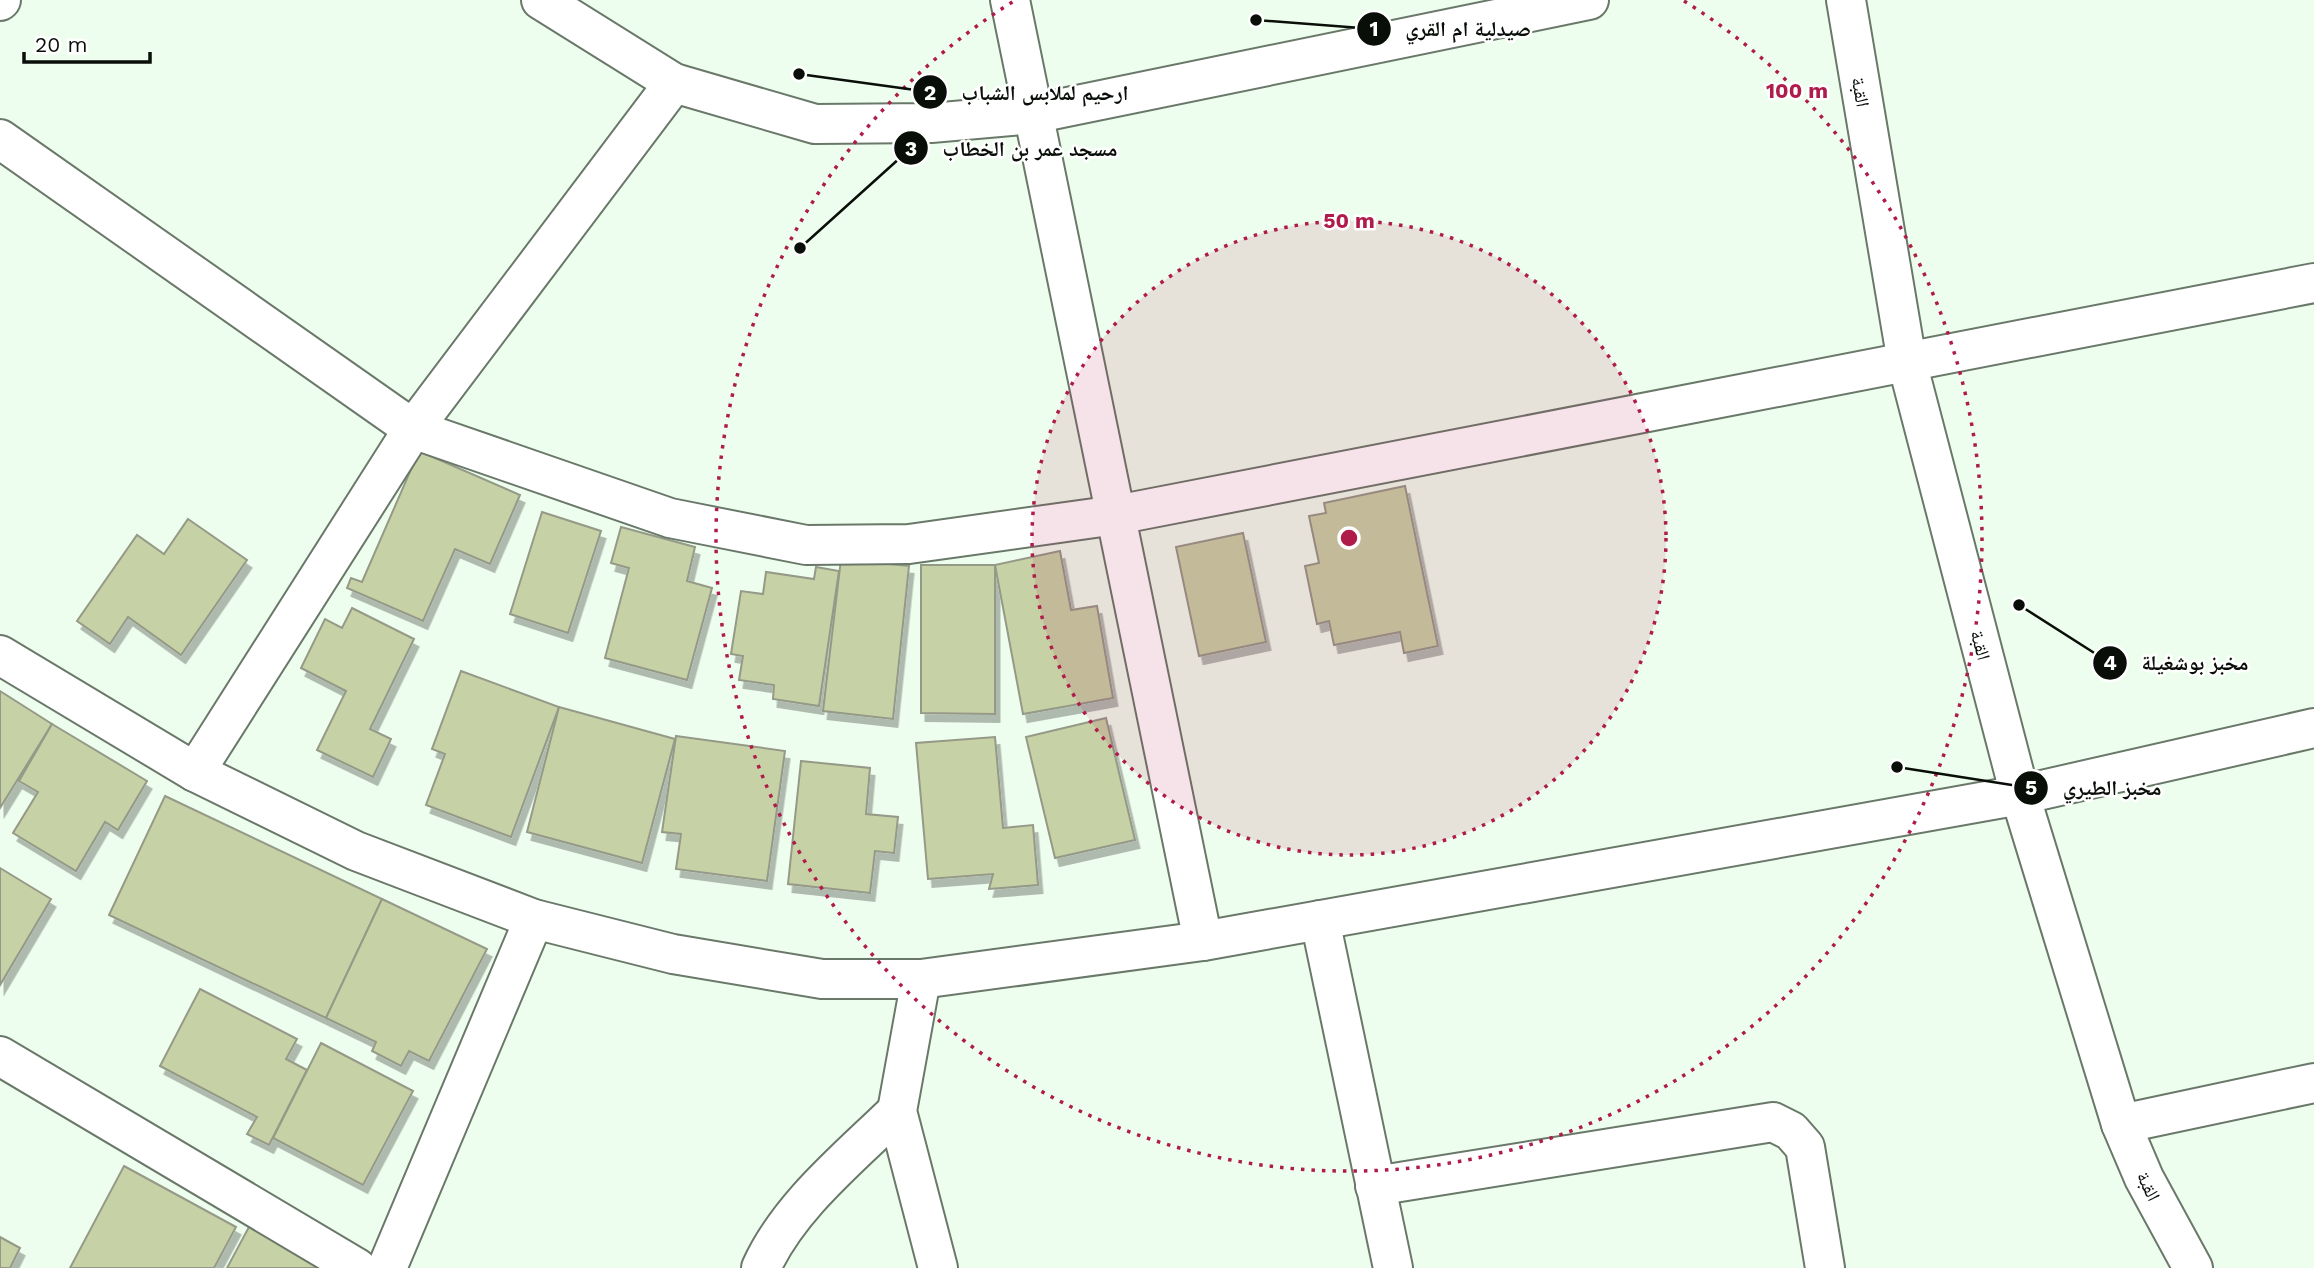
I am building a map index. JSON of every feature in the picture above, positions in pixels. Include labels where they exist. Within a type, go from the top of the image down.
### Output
[{"type":"street","points":[[541,0],[674,83],[815,124],[931,123],[1033,114],[1589,0]]},
{"type":"street","points":[[1010,0],[1203,941]]},
{"type":"street","name":"القبة","points":[[1846,0],[1907,362],[2020,795],[2121,1124],[2144,1178],[2193,1268]]},
{"type":"street","points":[[195,772],[413,429],[674,83]]},
{"type":"street","points":[[0,139],[413,429],[670,518],[806,544],[909,544],[1116,515],[2314,283]]},
{"type":"street","points":[[0,655],[195,772],[356,851],[534,919],[673,954],[822,979],[921,979],[1203,941],[2020,795],[2314,728]]},
{"type":"street","points":[[387,1268],[534,919]]},
{"type":"street","points":[[1320,920],[1393,1268]]},
{"type":"street","points":[[921,979],[897,1111],[938,1268]]},
{"type":"street","points":[[0,1056],[357,1268]]},
{"type":"street","points":[[2121,1124],[2314,1083]]},
{"type":"street","points":[[761,1268],[772,1244],[821,1185],[897,1111]]},
{"type":"street","points":[[1375,1186],[1773,1122],[1791,1131],[1805,1147],[1825,1268]]},
{"type":"building","points":[[419,451],[520,495],[490,564],[455,549],[423,621],[347,588],[351,578],[362,582]]},
{"type":"building","points":[[1405,486],[1438,646],[1404,653],[1400,632],[1334,645],[1329,621],[1317,624],[1305,566],[1319,563],[1309,516],[1326,513],[1324,503]]},
{"type":"building","points":[[542,512],[601,531],[568,633],[510,614]]},
{"type":"building","points":[[188,519],[247,560],[181,655],[128,617],[110,644],[77,621],[137,535],[164,554]]},
{"type":"building","points":[[621,527],[695,547],[687,581],[712,588],[687,680],[605,658],[629,568],[611,563]]},
{"type":"building","points":[[1243,533],[1266,642],[1199,656],[1176,547]]},
{"type":"building","points":[[1060,551],[1071,610],[1097,606],[1113,698],[1023,714],[995,565]]},
{"type":"building","points":[[841,559],[909,566],[893,719],[823,711]]},
{"type":"building","points":[[921,565],[995,565],[995,714],[921,713]]},
{"type":"building","points":[[816,567],[839,571],[819,706],[773,699],[774,685],[739,680],[743,656],[731,654],[741,591],[763,594],[766,572],[814,579]]},
{"type":"building","points":[[352,608],[414,639],[370,729],[391,739],[373,777],[317,750],[346,691],[301,668],[325,619],[342,628]]},
{"type":"building","points":[[461,671],[559,707],[511,837],[426,805],[445,754],[432,749]]},
{"type":"building","points":[[0,691],[52,724],[0,808]]},
{"type":"building","points":[[559,707],[675,739],[642,863],[527,832]]},
{"type":"building","points":[[1106,718],[1135,840],[1055,858],[1026,737]]},
{"type":"building","points":[[52,724],[147,781],[118,830],[105,822],[76,871],[13,833],[38,792],[19,781]]},
{"type":"building","points":[[676,736],[785,751],[767,881],[676,869],[681,834],[662,832]]},
{"type":"building","points":[[995,737],[1003,828],[1033,825],[1038,885],[989,889],[993,874],[928,879],[916,743]]},
{"type":"building","points":[[801,761],[870,768],[866,814],[898,817],[894,853],[875,851],[870,893],[788,884]]},
{"type":"building","points":[[165,796],[382,899],[326,1018],[109,915]]},
{"type":"building","points":[[0,868],[51,899],[0,985]]},
{"type":"building","points":[[382,899],[487,949],[429,1061],[409,1051],[401,1066],[372,1051],[376,1042],[326,1018]]},
{"type":"building","points":[[200,989],[297,1039],[286,1059],[307,1070],[269,1145],[247,1134],[257,1117],[160,1066]]},
{"type":"building","points":[[321,1043],[413,1091],[363,1185],[273,1138]]},
{"type":"building","points":[[124,1166],[236,1227],[214,1268],[70,1268]]},
{"type":"building","points":[[250,1225],[331,1268],[227,1268]]},
{"type":"building","points":[[0,1237],[20,1248],[10,1268],[0,1268]]},
{"type":"place","name":"صيدلية ام القري","points":[[1256,20]]},
{"type":"place","name":"ارحيم لملابس الشباب","points":[[799,74]]},
{"type":"place","name":"مسجد عمر بن الخطاب","points":[[800,248]]},
{"type":"place","name":"مخبز بوشغيلة","points":[[2019,605]]},
{"type":"place","name":"مخبز الطيري","points":[[1897,767]]}]
